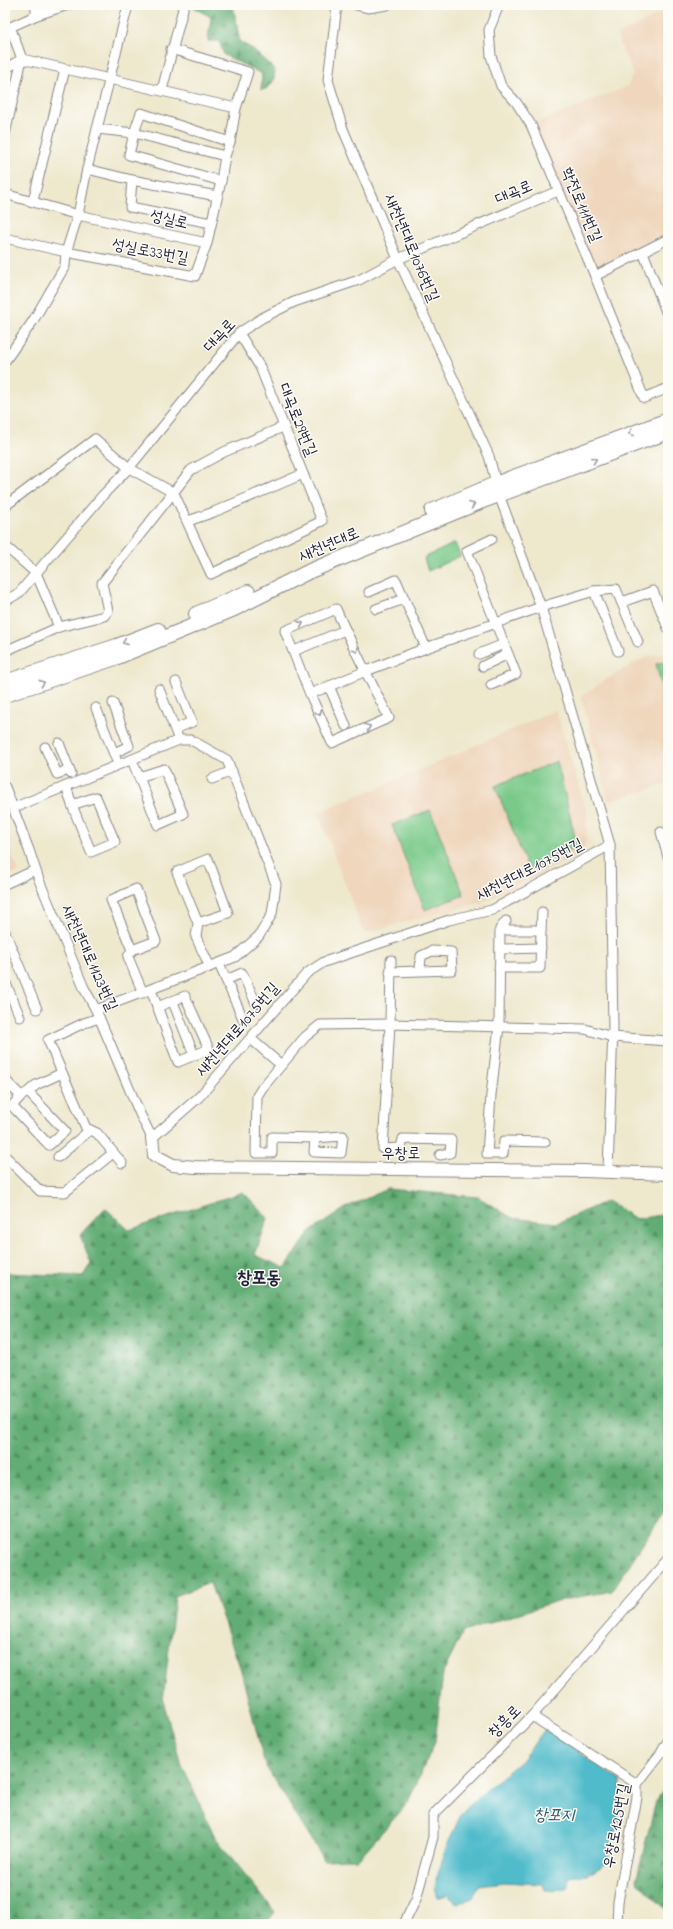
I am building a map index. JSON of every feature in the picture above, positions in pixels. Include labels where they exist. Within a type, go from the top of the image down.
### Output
[{"type":"main road","name":"새천년대로","points":[[5,682],[117,646],[668,420]]},
{"type":"main road","name":"새천년대로","points":[[5,695],[122,655],[234,609],[310,571],[497,489],[668,432]]},
{"type":"main road","name":"우창로","points":[[152,1138],[154,1155],[173,1165],[194,1167],[608,1171],[668,1174]]},
{"type":"street","points":[[35,5],[36,15]]},
{"type":"street","points":[[5,134],[22,59],[8,29],[36,15],[68,5]]},
{"type":"street","points":[[5,361],[33,321],[65,266],[66,252],[78,215],[87,170],[128,5]]},
{"type":"street","points":[[162,90],[171,49],[184,5]]},
{"type":"street","name":"새천년대로1076번길","points":[[337,5],[328,80],[343,129],[398,259],[489,456],[497,489]]},
{"type":"street","points":[[356,5],[368,8],[387,5]]},
{"type":"street","name":"학전로111번길","points":[[499,5],[489,30],[491,56],[501,86],[516,102],[531,125],[595,276],[644,398],[668,388]]},
{"type":"street","name":"성실로","points":[[5,194],[78,215],[206,244],[221,181],[225,156],[230,142],[236,108],[248,72],[171,49]]},
{"type":"street","points":[[5,69],[22,59],[236,108]]},
{"type":"street","points":[[33,201],[65,69]]},
{"type":"street","points":[[221,181],[129,155],[141,113],[230,142]]},
{"type":"street","points":[[97,129],[134,134],[225,156]]},
{"type":"street","name":"성실로","points":[[87,170],[217,196]]},
{"type":"street","points":[[132,180],[130,207],[211,223]]},
{"type":"street","name":"대곡로","points":[[5,601],[19,593],[92,507],[129,468],[239,333],[262,318],[294,302],[359,280],[398,259],[558,191]]},
{"type":"street","points":[[5,238],[66,252]]},
{"type":"street","points":[[595,276],[668,238]]},
{"type":"street","name":"성실로33번길","points":[[66,252],[195,276],[206,244]]},
{"type":"street","points":[[643,252],[668,317]]},
{"type":"street","name":"대곡로29번길","points":[[188,522],[211,574],[322,521],[260,367],[239,333]]},
{"type":"street","points":[[5,651],[59,627],[104,616],[108,610],[102,583],[174,494],[191,470],[208,459],[283,427]]},
{"type":"street","points":[[5,506],[95,439],[129,468],[174,494],[188,522],[303,474]]},
{"type":"street","name":"새천년대로1075번길","points":[[152,1138],[199,1097],[307,973],[324,962],[450,920],[492,910],[610,845],[541,607],[497,489]]},
{"type":"street","points":[[491,685],[516,674],[467,551],[492,539]]},
{"type":"street","points":[[5,546],[36,573],[59,627]]},
{"type":"street","points":[[369,592],[396,580],[426,648]]},
{"type":"street","points":[[310,694],[426,648],[541,607],[594,591],[616,589],[638,642]]},
{"type":"street","points":[[594,591],[618,651]]},
{"type":"street","points":[[622,602],[653,591],[668,628]]},
{"type":"street","points":[[376,609],[404,599]]},
{"type":"street","points":[[336,609],[389,718],[332,743],[310,694],[294,651],[285,631],[336,609]]},
{"type":"street","points":[[294,651],[345,630]]},
{"type":"street","points":[[478,654],[504,644]]},
{"type":"street","points":[[482,666],[508,654]]},
{"type":"street","points":[[175,729],[192,722],[176,682]]},
{"type":"street","points":[[329,686],[346,726]]},
{"type":"street","points":[[159,689],[180,740]]},
{"type":"street","points":[[113,703],[129,746],[114,753]]},
{"type":"street","points":[[96,708],[119,766]]},
{"type":"street","points":[[13,808],[180,740],[191,740],[227,760],[276,884],[272,914],[259,936],[236,957],[147,992],[97,1014],[84,1023],[48,1040],[86,1128],[97,1133],[122,1163]]},
{"type":"street","points":[[59,743],[69,770],[72,805],[91,852],[115,842],[96,797],[72,805]]},
{"type":"street","points":[[45,747],[57,774],[69,770]]},
{"type":"street","points":[[132,760],[158,825],[183,814],[164,769],[139,777]]},
{"type":"street","points":[[212,779],[232,771]]},
{"type":"street","name":"새천년대로1123번길","points":[[5,787],[35,870],[84,988],[152,1138]]},
{"type":"street","points":[[661,832],[668,857]]},
{"type":"street","points":[[608,1171],[612,1037],[610,845]]},
{"type":"street","points":[[198,923],[228,912],[208,860],[177,872],[198,923],[196,937],[210,967]]},
{"type":"street","points":[[5,884],[35,870]]},
{"type":"street","points":[[132,950],[111,900],[136,889],[156,941],[132,950],[128,957],[157,1007],[178,1062],[209,1049],[185,996],[157,1007]]},
{"type":"street","points":[[499,968],[540,968],[542,912]]},
{"type":"street","points":[[506,921],[500,930],[499,1026],[490,1095],[487,1154],[503,1154],[504,1142],[544,1142]]},
{"type":"street","points":[[500,930],[541,930]]},
{"type":"street","points":[[5,932],[37,1009]]},
{"type":"street","points":[[500,949],[540,948]]},
{"type":"street","points":[[391,960],[390,1024],[382,1149],[401,1148],[403,1139],[451,1140],[450,1154],[440,1155]]},
{"type":"street","points":[[219,964],[244,1021]]},
{"type":"street","points":[[390,972],[420,971]]},
{"type":"street","points":[[226,980],[242,973],[256,1002]]},
{"type":"street","points":[[5,980],[20,1017]]},
{"type":"street","points":[[173,1002],[194,1055]]},
{"type":"street","points":[[315,1138],[272,1137],[272,1153],[256,1153],[257,1096],[305,1037],[320,1025],[390,1024],[585,1029],[612,1037],[668,1041]]},
{"type":"street","points":[[251,1039],[281,1066]]},
{"type":"street","points":[[5,1080],[24,1094],[65,1131],[49,1145],[12,1106],[24,1094],[36,1085],[62,1073]]},
{"type":"street","points":[[58,1157],[90,1130]]},
{"type":"street","points":[[5,1156],[40,1191],[65,1192],[113,1153]]},
{"type":"street","name":"창흥로","points":[[404,1924],[416,1899],[433,1837],[433,1815],[532,1716],[668,1559]]},
{"type":"street","points":[[532,1716],[637,1784]]},
{"type":"street","name":"우창로125번길","points":[[617,1924],[618,1902],[637,1797],[637,1784],[661,1753],[668,1741]]},
{"type":"shaded area","points":[[668,9],[668,239],[595,276],[531,125],[628,86],[633,74],[617,36]]},
{"type":"shaded area","points":[[668,653],[668,784],[609,801],[581,696],[618,672],[647,657]]},
{"type":"shaded area","points":[[556,710],[587,813],[586,844],[577,856],[481,903],[433,914],[364,934],[318,812],[421,770]]},
{"type":"shaded area","points":[[5,839],[19,872],[5,877]]},
{"type":"green space","points":[[193,5],[233,5],[240,42],[251,48],[275,70],[274,79],[266,89],[261,90],[262,74],[224,55],[219,41],[208,41],[211,17],[196,9]]},
{"type":"green space","points":[[455,543],[460,556],[428,571],[424,558]]},
{"type":"green space","points":[[668,661],[668,712],[656,664]]},
{"type":"green space","points":[[557,761],[576,841],[573,848],[529,871],[495,786]]},
{"type":"green space","points":[[430,810],[464,895],[425,910],[392,825]]},
{"type":"green space","points":[[388,1189],[478,1197],[512,1218],[557,1223],[607,1201],[636,1219],[668,1214],[668,1506],[612,1591],[557,1601],[463,1632],[443,1673],[435,1742],[407,1804],[358,1859],[324,1860],[265,1765],[240,1667],[210,1583],[175,1596],[163,1701],[180,1761],[215,1837],[275,1912],[266,1924],[5,1924],[5,1273],[83,1276],[91,1263],[80,1235],[105,1208],[129,1230],[243,1192],[268,1218],[255,1255],[285,1268],[310,1232],[347,1207]]},
{"type":"green space","points":[[668,1783],[668,1911],[636,1881],[656,1801]]},
{"type":"water","name":"창포지","points":[[546,1728],[621,1781],[619,1818],[607,1863],[588,1875],[568,1877],[568,1889],[545,1890],[543,1884],[503,1882],[479,1885],[473,1898],[457,1903],[447,1895],[437,1898],[434,1887],[446,1848],[461,1814],[484,1791],[521,1761]]},
{"type":"district","name":"창포동","points":[[259,1279]]}]
